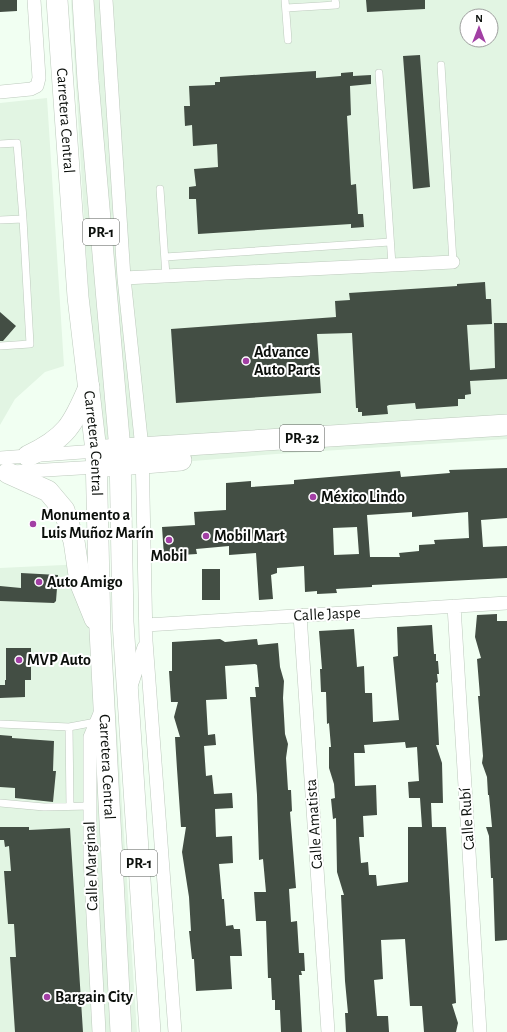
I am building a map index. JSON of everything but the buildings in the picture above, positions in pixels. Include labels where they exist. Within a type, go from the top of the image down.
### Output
[{"type":"main road","name":"Carretera Central","points":[[57,0],[78,297],[97,459],[100,630],[121,1032]]},
{"type":"main road","name":"Carretera Central","points":[[84,0],[89,89],[120,457],[124,622],[150,1032]]},
{"type":"main road","points":[[28,456],[47,447],[62,435],[76,417],[89,387]]},
{"type":"main road","name":"PR-32","points":[[142,456],[507,424]]},
{"type":"main road","points":[[97,459],[507,437]]},
{"type":"main road","points":[[3,468],[48,491],[64,510],[74,542],[80,582],[100,630]]},
{"type":"main road","points":[[136,1032],[147,993]]},
{"type":"street","points":[[0,92],[37,86],[39,78],[34,0]]},
{"type":"street","points":[[106,0],[124,278],[142,456],[146,641],[175,1032]]},
{"type":"street","points":[[124,278],[453,262]]},
{"type":"street","points":[[3,468],[28,456],[97,459]]},
{"type":"street","points":[[3,468],[97,459]]},
{"type":"street","name":"Calle Jaspe","points":[[146,625],[507,603]]},
{"type":"street","name":"Calle Rubí","points":[[454,606],[480,1032]]},
{"type":"street","name":"Calle Amatista","points":[[300,615],[328,1032]]},
{"type":"street","points":[[129,693],[146,641]]},
{"type":"street","name":"Calle Marginal","points":[[99,1032],[90,857],[90,737],[104,704]]},
{"type":"lane","points":[[285,0],[288,40]]},
{"type":"lane","points":[[286,8],[336,5],[335,0]]},
{"type":"lane","points":[[441,65],[453,262]]},
{"type":"lane","points":[[379,73],[392,265]]},
{"type":"lane","points":[[0,144],[17,143],[30,344],[0,346]]},
{"type":"lane","points":[[160,189],[166,276]]},
{"type":"lane","points":[[0,220],[23,219]]},
{"type":"lane","points":[[164,257],[390,242]]},
{"type":"lane","points":[[0,724],[69,727],[96,722]]},
{"type":"lane","points":[[69,727],[70,806]]},
{"type":"lane","points":[[0,803],[90,806]]},
{"type":"shaded area","points":[[71,0],[507,0],[507,439],[276,454],[99,469]]},
{"type":"shaded area","points":[[47,98],[64,366],[45,372],[15,399],[0,425],[0,103]]},
{"type":"shaded area","points":[[106,563],[137,1032],[0,1032],[0,568]]},
{"type":"place","name":"Advance Auto Parts","points":[[246,361]]},
{"type":"place","name":"México Lindo","points":[[313,497]]},
{"type":"place","name":"Monumento a Luis Muñoz Marín","points":[[33,524]]},
{"type":"place","name":"Mobil Mart","points":[[206,536]]},
{"type":"place","name":"Mobil","points":[[169,540]]},
{"type":"place","name":"Auto Amigo","points":[[39,582]]},
{"type":"place","name":"MVP Auto","points":[[19,660]]},
{"type":"place","name":"Bargain City","points":[[47,997]]}]
